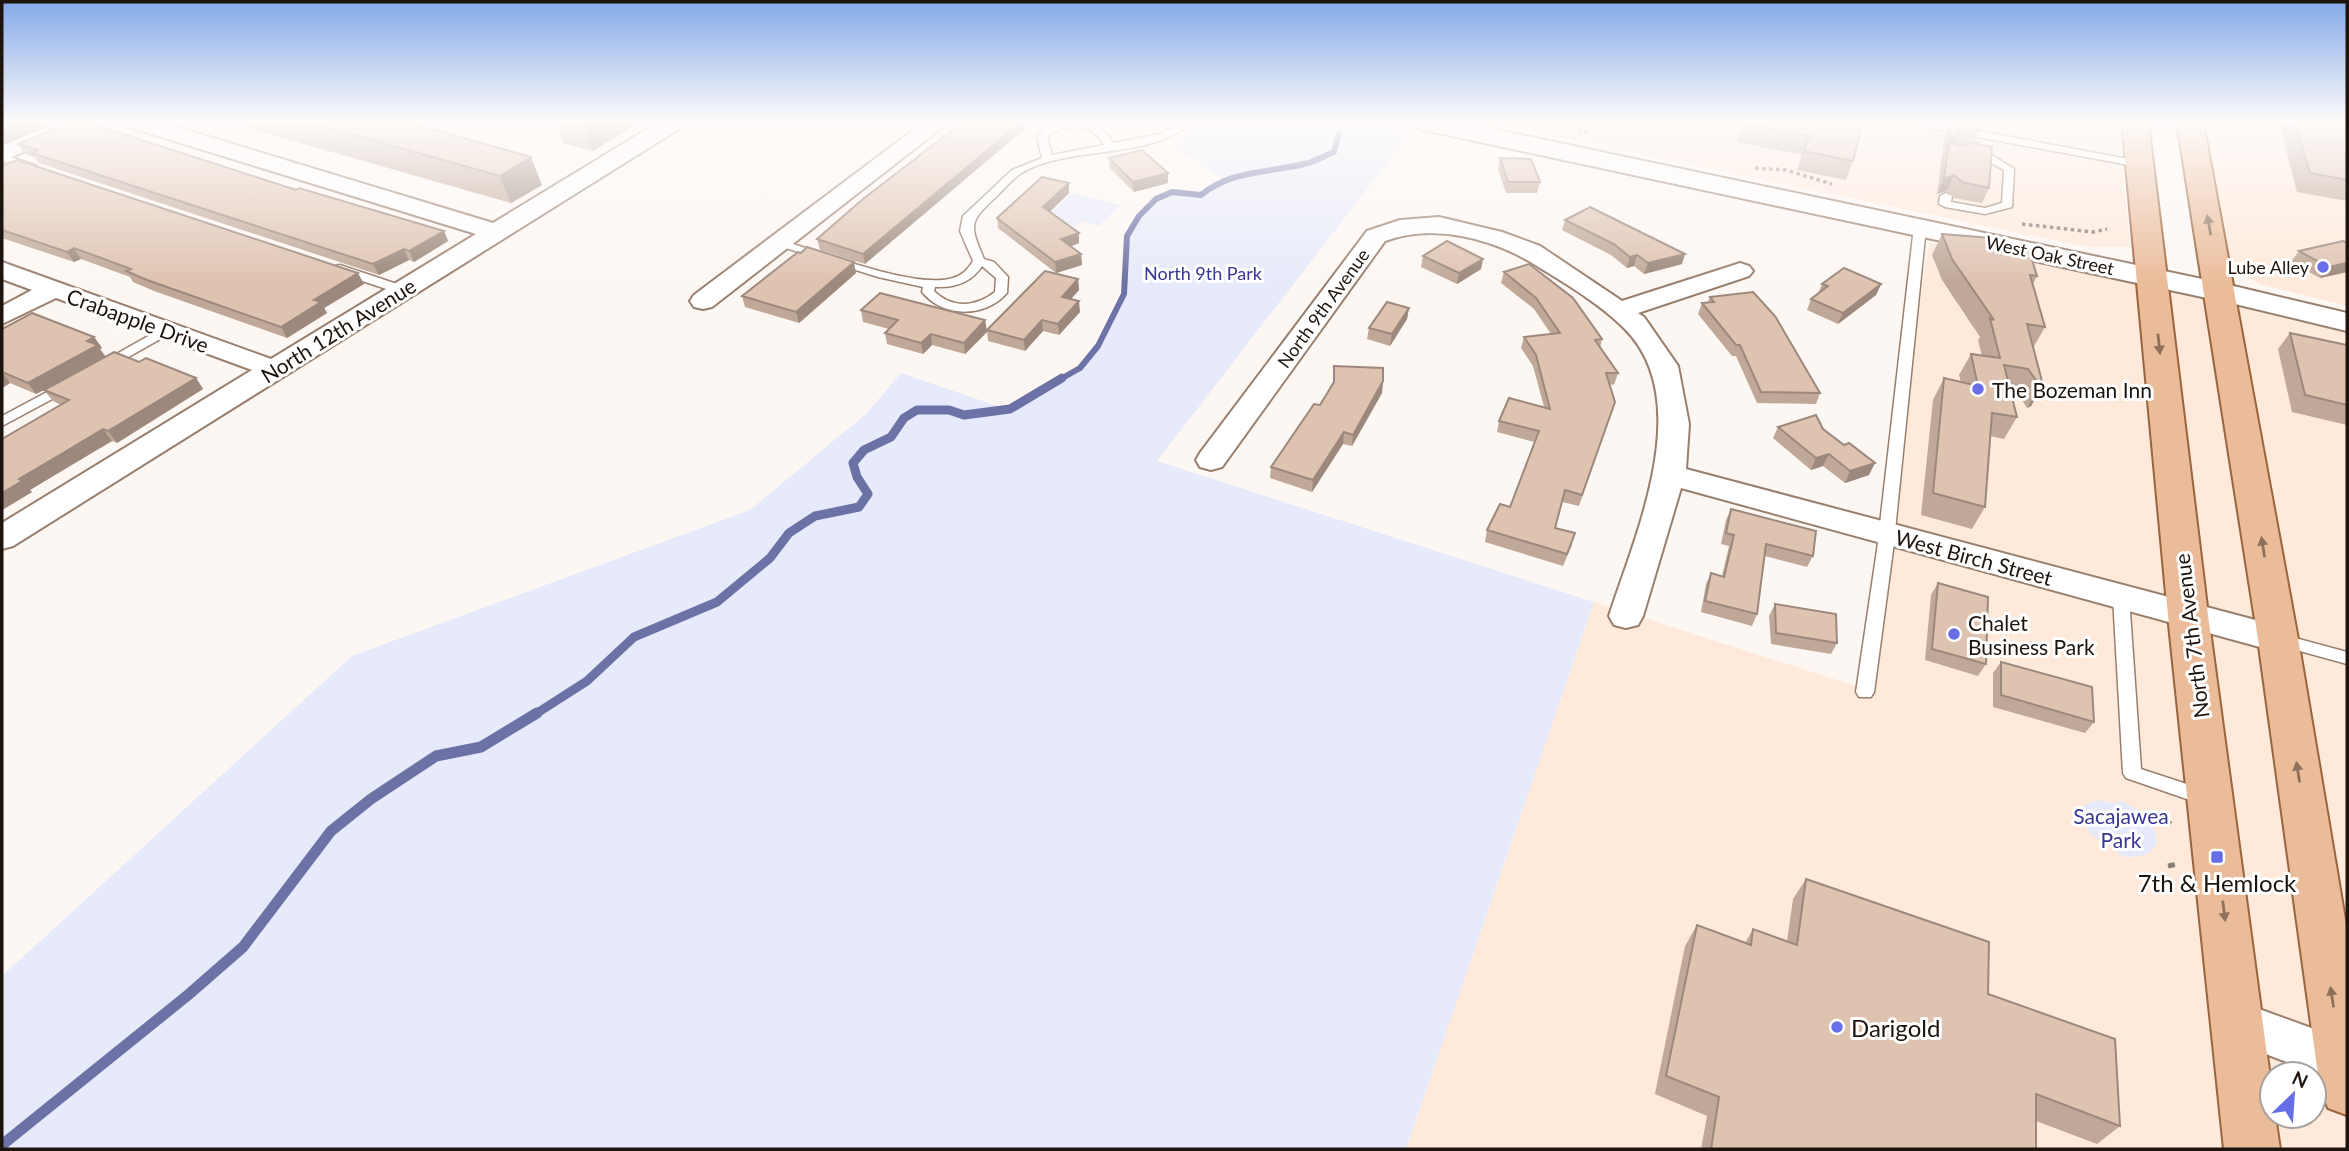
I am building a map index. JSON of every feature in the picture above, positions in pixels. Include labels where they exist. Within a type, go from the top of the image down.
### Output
[{"type":"main road","name":"West Oak Street","points":[[1678,176],[2152,276],[2347,322]]},
{"type":"main road","name":"North 7th Avenue","points":[[2140,176],[2188,615],[2252,1149]]},
{"type":"main road","name":"North 7th Avenue","points":[[2198,176],[2221,292],[2346,1071]]},
{"type":"street","points":[[312,176],[496,232]]},
{"type":"street","name":"North 12th Avenue","points":[[2,538],[587,176]]},
{"type":"street","points":[[703,301],[868,176]]},
{"type":"street","name":"North 9th Avenue","points":[[1211,460],[1376,236],[1400,227],[1439,224],[1493,237],[1531,251],[1620,310],[1635,323],[1664,366],[1674,424],[1670,475],[1626,616]]},
{"type":"street","name":"Crabapple Drive","points":[[2,270],[274,369]]},
{"type":"street","points":[[1620,310],[1740,271]]},
{"type":"street","points":[[2,316],[54,289]]},
{"type":"street","name":"West Birch Street","points":[[1670,475],[2278,639]]},
{"type":"street","points":[[2238,1022],[2346,1071]]},
{"type":"lane","points":[[929,284],[928,292],[932,297],[944,304],[965,308],[987,303],[1001,293],[1002,277],[990,265],[979,261],[966,231],[969,216],[1012,176]]},
{"type":"lane","points":[[1946,196],[1945,204],[1985,211],[2008,205],[2009,176]]},
{"type":"lane","points":[[1865,692],[1887,533],[1920,227]]},
{"type":"lane","points":[[779,244],[929,284],[945,283],[970,275],[979,261]]},
{"type":"lane","points":[[325,264],[402,290]]},
{"type":"lane","points":[[2,422],[166,330]]},
{"type":"lane","points":[[2121,597],[2132,773],[2210,799]]},
{"type":"lane","points":[[2278,639],[2347,658]]},
{"type":"path","points":[[2165,820],[2175,826],[2176,839]]},
{"type":"path","points":[[2168,866],[2178,866],[2177,852]]},
{"type":"shaded area","points":[[1745,176],[2123,176],[2130,247],[2087,247]]},
{"type":"shaded area","points":[[2213,176],[2347,176],[2347,306],[2260,284],[2236,272],[2229,264]]},
{"type":"shaded area","points":[[1929,242],[2347,327],[2347,1149],[1406,1149],[1594,602],[1862,688]]},
{"type":"green space","name":"North 9th Park","points":[[1217,176],[1377,176],[1157,461],[1594,602],[1406,1149],[2,1149],[2,976],[352,656],[750,510],[866,414],[901,373],[1012,411],[1010,409],[1071,374],[1091,355],[1102,339],[1121,302],[1127,239],[1142,212],[1166,194],[1201,194],[1214,184],[1225,181]]},
{"type":"green space","points":[[1072,193],[1120,205],[1099,226],[1081,221],[1075,226],[1045,218]]},
{"type":"green space","name":"Sacajawea Park","points":[[2099,800],[2117,804],[2120,800],[2139,811],[2154,829],[2156,845],[2151,851],[2134,857],[2121,856],[2118,850],[2092,835],[2084,824],[2082,808]]},
{"type":"building","points":[[2,176],[64,176],[358,273],[314,300],[321,302],[281,327],[147,280],[126,271],[131,269],[74,248],[67,252],[2,230]]},
{"type":"building","points":[[102,176],[252,176],[444,231],[409,251],[404,249],[373,264]]},
{"type":"building","points":[[893,176],[957,176],[863,254],[817,239]]},
{"type":"building","points":[[1127,176],[1157,176],[1133,182]]},
{"type":"building","points":[[1506,176],[1538,176],[1540,182],[1508,182]]},
{"type":"building","points":[[1955,176],[1990,176],[1989,188],[1962,182]]},
{"type":"building","points":[[2324,176],[2347,176],[2347,180]]},
{"type":"building","points":[[1042,177],[1069,183],[1043,207],[1079,233],[1061,239],[1081,254],[1055,262],[997,218]]},
{"type":"building","points":[[1590,207],[1685,254],[1648,263],[1637,255],[1630,257],[1614,244],[1565,220]]},
{"type":"building","name":"The Bozeman Inn","points":[[1942,234],[1992,238],[1995,245],[2029,250],[2037,276],[2030,275],[2045,327],[2027,324],[2043,385],[2040,386],[2028,369],[2004,365],[2017,417],[1992,413],[1985,507],[1933,493],[1944,378],[1978,386],[1971,354],[2000,358],[1990,318],[1994,320],[1952,259]]},
{"type":"building","points":[[1447,241],[1483,259],[1459,273],[1423,256]]},
{"type":"building","points":[[2343,241],[2347,243],[2347,263],[2328,267],[2299,251]]},
{"type":"building","points":[[807,247],[854,262],[796,312],[742,296],[798,252],[801,253]]},
{"type":"building","points":[[1529,264],[1573,298],[1602,339],[1595,340],[1618,373],[1606,373],[1615,402],[1582,495],[1565,490],[1555,528],[1575,533],[1567,554],[1487,530],[1500,504],[1510,507],[1539,431],[1499,421],[1509,398],[1550,409],[1536,355],[1524,337],[1560,333],[1536,298],[1504,272]]},
{"type":"building","points":[[1844,268],[1881,284],[1843,313],[1811,299],[1828,286],[1822,284]]},
{"type":"building","points":[[1045,271],[1078,279],[1062,297],[1079,301],[1058,324],[1042,320],[1024,340],[987,330]]},
{"type":"building","points":[[1753,292],[1775,316],[1820,393],[1761,392],[1740,345],[1736,345],[1702,303],[1714,302],[1710,297]]},
{"type":"building","points":[[880,293],[985,320],[964,343],[931,334],[921,343],[885,333],[898,320],[861,310]]},
{"type":"building","points":[[1387,302],[1409,308],[1392,334],[1369,328]]},
{"type":"building","points":[[32,313],[94,337],[87,341],[98,345],[28,383],[2,372],[2,329]]},
{"type":"building","points":[[2290,333],[2347,345],[2347,405],[2305,395]]},
{"type":"building","points":[[114,352],[139,362],[146,358],[196,378],[108,431],[103,429],[19,479],[22,481],[2,493],[2,439],[69,400],[44,390]]},
{"type":"building","points":[[1334,366],[1383,368],[1383,381],[1353,435],[1344,432],[1313,480],[1271,467],[1314,404],[1320,405],[1334,382]]},
{"type":"building","points":[[1816,415],[1823,429],[1844,445],[1849,443],[1875,463],[1850,471],[1829,454],[1816,458],[1778,427]]},
{"type":"building","points":[[1731,509],[1816,531],[1813,556],[1766,544],[1757,614],[1705,601],[1711,573],[1724,577],[1734,535],[1726,533]]},
{"type":"building","name":"Chalet Business Park","points":[[1938,583],[1988,597],[1986,664],[1932,649]]},
{"type":"building","points":[[1775,604],[1836,614],[1837,643],[1776,633]]},
{"type":"building","points":[[2001,662],[2092,687],[2094,722],[2001,695]]},
{"type":"building","name":"Darigold","points":[[1806,879],[1989,942],[1988,994],[2115,1039],[2120,1126],[2036,1094],[2036,1149],[1711,1149],[1719,1097],[1666,1076],[1697,925],[1751,945],[1753,929],[1797,945]]},
{"type":"waterway","points":[[1059,380],[1080,368],[1098,346],[1124,294],[1127,236],[1139,216],[1156,199],[1172,192],[1201,195],[1224,181],[1243,176]]},
{"type":"waterway","points":[[534,715],[587,681],[634,637],[717,602],[770,558],[789,533],[815,516],[859,507],[868,494],[857,477],[853,463],[864,450],[891,437],[904,418],[917,410],[949,410],[964,415],[1010,409],[1062,378]]},
{"type":"waterway","points":[[2,1145],[188,995],[243,947],[331,831],[371,799],[436,756],[481,747],[537,713]]},
{"type":"place","name":"Lube Alley","points":[[2323,267]]},
{"type":"place","name":"The Bozeman Inn","points":[[1978,389]]},
{"type":"place","name":"Chalet Business Park","points":[[1954,634]]},
{"type":"place","name":"7th & Hemlock","points":[[2217,857]]},
{"type":"place","name":"Darigold","points":[[1837,1027]]}]
